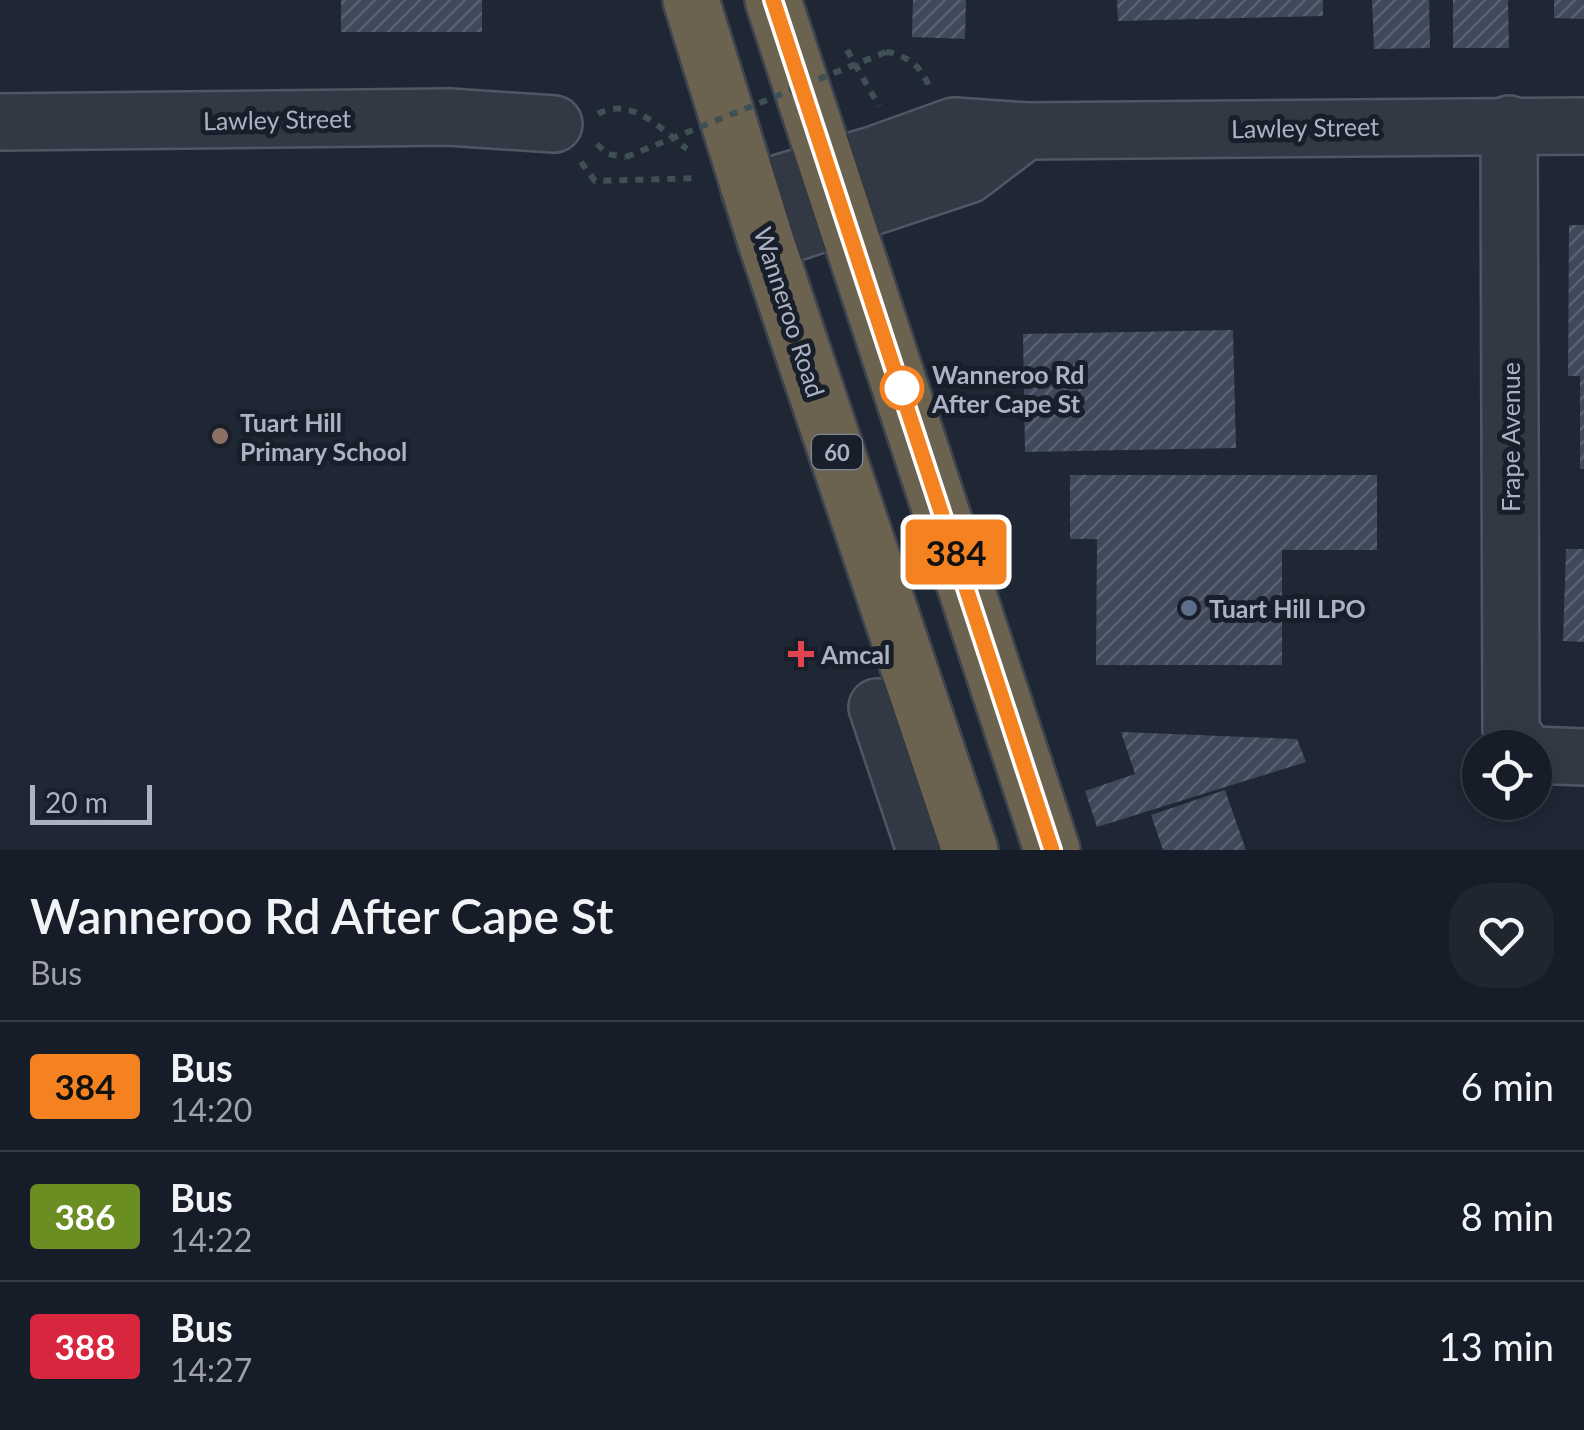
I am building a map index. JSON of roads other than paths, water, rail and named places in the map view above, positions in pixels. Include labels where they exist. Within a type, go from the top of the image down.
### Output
[{"type":"highway","name":"Wanneroo Road","points":[[691,0],[742,202],[900,710],[970,850]]},
{"type":"highway","points":[[773,0],[1052,850]]},
{"type":"highway","points":[[878,315],[952,629],[952,672],[942,692],[900,710]]},
{"type":"highway","points":[[995,850],[984,754],[992,736],[1013,724]]},
{"type":"street","name":"Lawley Street","points":[[0,122],[449,117],[577,128]]},
{"type":"street","name":"Frape Avenue","points":[[1509,124],[1512,730]]},
{"type":"street","name":"Lawley Street","points":[[742,202],[835,191],[876,154],[954,126],[1026,131],[1584,126]]},
{"type":"street","name":"Wanneroo Road","points":[[900,710],[924,850]]},
{"type":"street","points":[[1552,756],[1584,757]]},
{"type":"place","name":"Wanneroo Rd After Cape St","points":[[902,388]]},
{"type":"place","name":"Tuart Hill Primary School","points":[[220,436]]},
{"type":"place","name":"Tuart Hill LPO","points":[[1189,608]]},
{"type":"place","name":"Amcal","points":[[801,654]]}]
